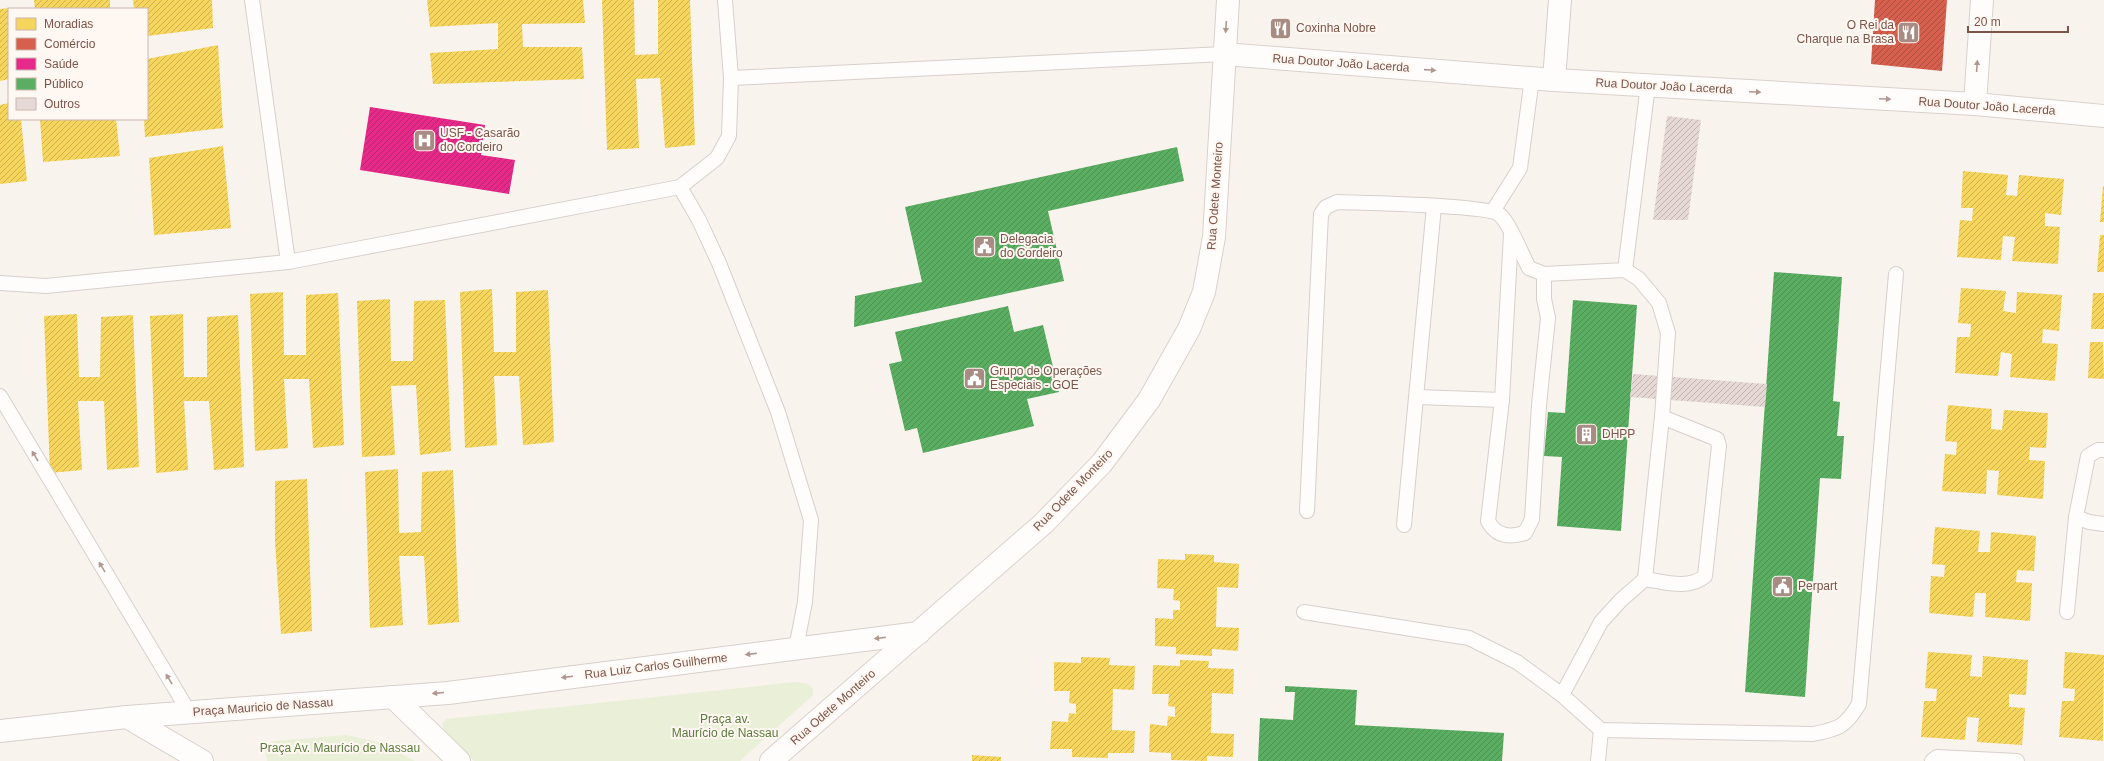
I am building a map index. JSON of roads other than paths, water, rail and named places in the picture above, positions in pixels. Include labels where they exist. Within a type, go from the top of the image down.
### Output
[{"type":"main road","name":"Rua Odete Monteiro","points":[[771,761],[1044,523],[1102,463],[1149,400],[1189,329],[1204,292],[1214,237],[1228,0]]},
{"type":"main road","points":[[1554,80],[1560,0]]},
{"type":"main road","points":[[1975,104],[1982,0]]},
{"type":"main road","name":"Rua Doutor João Lacerda","points":[[1224,54],[1554,80],[1975,104],[2104,116]]},
{"type":"main road","name":"Rua Luiz Carlos Guilherme","points":[[393,697],[448,693],[919,633]]},
{"type":"main road","points":[[393,697],[459,761]]},
{"type":"main road","name":"Praça Mauricio de Nassau","points":[[128,717],[393,697]]},
{"type":"main road","points":[[0,731],[128,717],[202,761]]},
{"type":"lane","points":[[252,0],[288,262]]},
{"type":"lane","points":[[0,283],[46,286],[288,262],[680,187],[717,158],[729,136],[731,78],[726,0]]},
{"type":"lane","points":[[731,78],[1224,54]]},
{"type":"lane","points":[[1492,211],[1520,168],[1532,78]]},
{"type":"lane","points":[[1625,270],[1648,85]]},
{"type":"lane","points":[[680,187],[699,220],[719,262],[778,412],[811,520],[805,602],[796,648]]},
{"type":"lane","points":[[1307,511],[1321,214],[1326,207],[1337,202],[1434,206],[1492,211],[1502,218],[1529,268],[1544,274],[1625,270],[1639,279],[1659,302],[1668,332],[1662,417],[1645,579],[1621,600],[1601,622],[1562,695]]},
{"type":"lane","points":[[1404,525],[1434,206]]},
{"type":"lane","points":[[1511,234],[1502,400],[1488,521],[1493,529],[1503,535],[1514,537],[1525,533],[1532,519],[1539,405],[1548,318],[1544,299],[1544,274]]},
{"type":"lane","points":[[1304,612],[1469,638],[1517,662],[1562,695],[1601,730],[1813,734],[1833,730],[1848,721],[1859,704],[1896,274]]},
{"type":"lane","points":[[0,396],[189,712]]},
{"type":"lane","points":[[1417,398],[1502,400]]},
{"type":"lane","points":[[1645,579],[1690,584],[1705,576],[1719,446],[1717,439],[1662,417]]},
{"type":"lane","points":[[2068,612],[2076,517],[2088,456],[2098,450],[2104,450]]},
{"type":"lane","points":[[2076,517],[2089,522],[2104,524]]},
{"type":"lane","points":[[1598,761],[1601,730]]},
{"type":"lane","points":[[1932,761],[1937,757],[2017,761]]},
{"type":"place","name":"Coxinha Nobre","points":[[1281,28]]},
{"type":"place","name":"O Rei da Charque na Brasa","points":[[1909,32]]},
{"type":"place","name":"USF - Casarão do Cordeiro","points":[[424,140]]},
{"type":"place","name":"Delegacia do Cordeiro","points":[[985,246]]},
{"type":"place","name":"Grupo de Operações Especiais - GOE","points":[[974,378]]},
{"type":"place","name":"DHPP","points":[[1587,434]]},
{"type":"place","name":"Perpart","points":[[1783,586]]},
{"type":"park label","name":"Praça av. Maurício de Nassau","points":[[725,726]]},
{"type":"park label","name":"Praça Av. Maurício de Nassau","points":[[340,748]]}]
